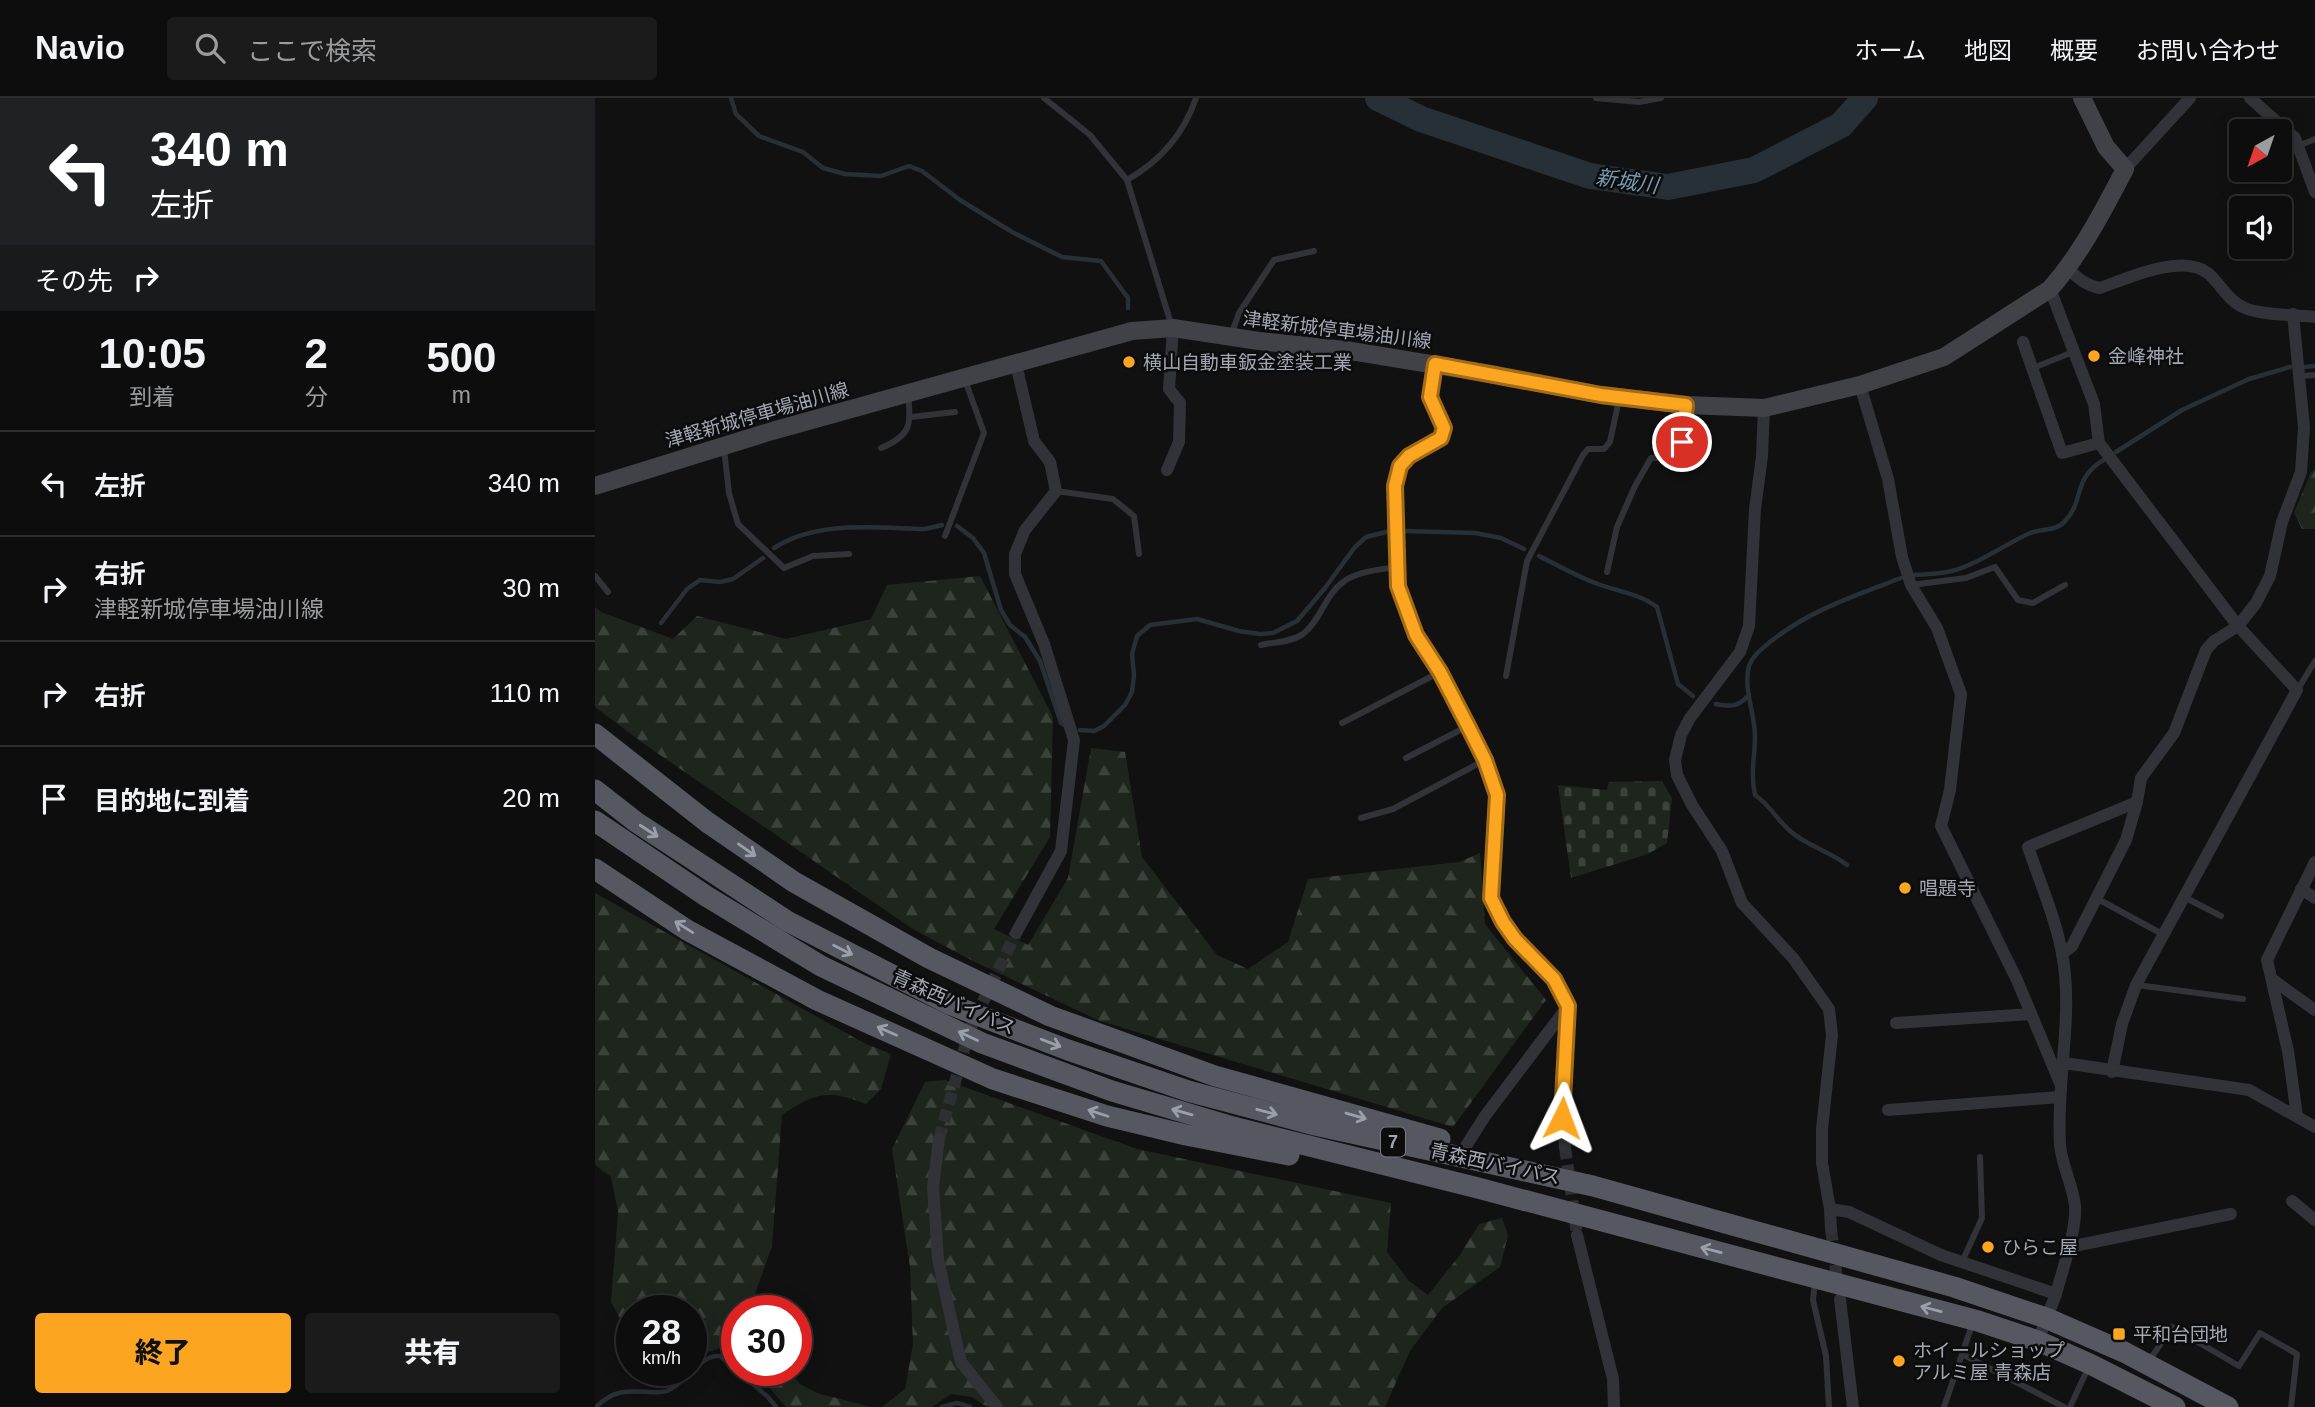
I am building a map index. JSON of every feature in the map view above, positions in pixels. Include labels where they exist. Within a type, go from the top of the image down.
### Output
[{"type":"highway","points":[[595,734],[707,822],[794,882],[929,958],[1050,1016],[1215,1076],[1466,1146],[1593,1186]]},
{"type":"highway","name":"青森西バイパス","points":[[595,790],[636,822],[787,921],[949,1004],[1069,1050],[1188,1091],[1315,1125],[1593,1186],[1954,1287],[2046,1318],[2147,1364],[2228,1407]]},
{"type":"highway","name":"青森西バイパス","points":[[595,821],[706,896],[821,967],[982,1043],[1112,1091],[1233,1127],[1478,1188],[1974,1320],[2038,1341],[2175,1407]]},
{"type":"highway","points":[[595,869],[687,929],[817,1000],[993,1079],[1107,1116],[1186,1135],[1478,1188]]},
{"type":"main road","points":[[2082,98],[2106,147],[2125,169]]},
{"type":"main road","name":"津軽新城停車場油川線","points":[[595,486],[723,445],[1132,331],[1173,328],[1345,349],[1619,397],[1686,405],[1764,408],[1860,385],[1944,357],[2050,289],[2079,252],[2125,169]]},
{"type":"street","points":[[2125,169],[2190,98]]},
{"type":"street","points":[[2249,98],[2295,138],[2315,192]]},
{"type":"street","points":[[2067,268],[2079,280],[2100,288],[2172,265],[2190,265],[2207,272],[2232,300],[2245,309],[2315,317]]},
{"type":"street","points":[[2050,289],[2094,404],[2099,443],[2238,626],[2297,690],[2136,985],[2122,1024],[2112,1072]]},
{"type":"street","points":[[2062,954],[2072,946],[2126,841],[2141,778],[2174,733],[2206,650],[2214,641],[2238,626],[2256,603],[2270,576],[2282,522],[2301,472],[2304,427],[2294,314]]},
{"type":"street","points":[[1167,470],[1179,442],[1180,403],[1170,389],[1173,328]]},
{"type":"street","points":[[2023,342],[2062,453],[2099,443]]},
{"type":"street","points":[[1016,364],[1034,441],[1050,462],[1056,491],[1025,530],[1015,554],[1015,574],[1052,668],[1074,740],[1061,851],[1016,933]]},
{"type":"street","points":[[1435,364],[1430,397],[1444,428],[1441,438],[1409,456],[1400,466],[1395,486],[1398,586],[1416,635],[1440,672],[1468,726],[1485,760],[1497,795],[1491,898],[1509,931],[1554,979],[1568,1006],[1562,1118],[1565,1147]]},
{"type":"street","points":[[1860,385],[1888,479],[1902,557],[1911,585],[1937,628],[1961,694],[1950,790],[1941,825],[2017,980],[2060,1083]]},
{"type":"street","points":[[1764,408],[1749,626],[1740,652],[1681,735],[1675,760],[1677,775],[1692,805],[1722,851],[1742,903],[1793,958],[1829,1009],[1832,1035],[1822,1129],[1822,1163],[1831,1230]]},
{"type":"street","points":[[2038,1341],[2056,1294],[2069,1247],[2075,1208],[2060,1147],[2060,1083],[2064,1063],[2062,954],[2049,902],[2028,847],[2137,802]]},
{"type":"street","points":[[2298,1115],[2267,960],[2315,862]]},
{"type":"street","points":[[2301,889],[2315,898]]},
{"type":"street","points":[[2273,980],[2315,1010]]},
{"type":"street","points":[[1466,1146],[1485,1116],[1568,1006]]},
{"type":"street","points":[[1896,1023],[2031,1014]]},
{"type":"street","points":[[2064,1063],[2249,1090],[2298,1115],[2315,1127]]},
{"type":"street","points":[[1888,1110],[2060,1097]]},
{"type":"street","points":[[939,1139],[933,1187],[939,1259],[947,1301],[961,1362],[997,1407]]},
{"type":"street","points":[[2293,1201],[2315,1220]]},
{"type":"street","points":[[1830,1209],[1849,1212],[1941,1255],[2056,1294]]},
{"type":"street","points":[[2069,1247],[2231,1214]]},
{"type":"street","points":[[1577,1235],[1613,1379],[1614,1407]]},
{"type":"street","points":[[1840,1299],[1853,1407]]},
{"type":"lane","points":[[1044,98],[1090,135],[1127,180],[1173,328]]},
{"type":"lane","points":[[1127,180],[1164,153],[1189,118],[1196,98]]},
{"type":"lane","points":[[1597,98],[1639,102],[1661,98]]},
{"type":"lane","points":[[2298,146],[2315,139]]},
{"type":"lane","points":[[1230,337],[1239,313],[1275,260],[1314,251]]},
{"type":"lane","points":[[2032,368],[2073,352]]},
{"type":"lane","points":[[2299,376],[2315,375]]},
{"type":"lane","points":[[945,536],[984,433],[965,378]]},
{"type":"lane","points":[[881,449],[896,442],[908,429],[911,417],[907,394]]},
{"type":"lane","points":[[1506,676],[1527,561],[1583,455],[1588,449],[1604,449],[1611,442],[1619,397]]},
{"type":"lane","points":[[1607,572],[1617,527],[1651,458],[1673,458],[1679,452],[1686,405]]},
{"type":"lane","points":[[911,417],[955,412]]},
{"type":"lane","points":[[723,445],[729,493],[738,524],[784,568],[813,556],[849,554]]},
{"type":"lane","points":[[1056,491],[1114,499],[1134,516],[1139,554]]},
{"type":"lane","points":[[1261,645],[1302,635],[1344,582],[1355,576],[1396,567]]},
{"type":"lane","points":[[1911,585],[1966,578],[1995,567],[2018,600],[2033,603],[2065,585]]},
{"type":"lane","points":[[595,576],[608,592]]},
{"type":"lane","points":[[2297,690],[2315,661]]},
{"type":"lane","points":[[1342,723],[1440,672]]},
{"type":"lane","points":[[1406,758],[1468,726]]},
{"type":"lane","points":[[1361,818],[1393,809],[1485,760]]},
{"type":"lane","points":[[2184,897],[2221,916]]},
{"type":"lane","points":[[2096,898],[2164,935]]},
{"type":"lane","points":[[2136,985],[2243,999]]},
{"type":"lane","points":[[1962,1262],[1982,1218],[1980,1157]]},
{"type":"lane","points":[[1815,1278],[1813,1300],[1826,1356],[1829,1407]]},
{"type":"lane","points":[[1944,1407],[1974,1320]]},
{"type":"lane","points":[[2147,1364],[2172,1327],[2239,1366],[2260,1333],[2298,1354],[2291,1407]]},
{"type":"lane","points":[[1962,1354],[2064,1407]]},
{"type":"lane","points":[[2070,1407],[2090,1364]]},
{"type":"green space","points":[[2315,470],[2315,529],[2302,529],[2294,513],[2311,472]]},
{"type":"green space","points":[[980,576],[1053,717],[1050,837],[994,929],[1028,945],[1068,878],[1091,748],[1125,752],[1142,857],[1217,955],[1248,969],[1288,942],[1308,879],[1459,862],[1480,853],[1485,924],[1546,1000],[1453,1127],[1100,1021],[969,959],[911,928],[647,746],[595,707],[595,607],[601,612],[673,639],[697,616],[786,639],[871,619],[887,585]]},
{"type":"green space","points":[[1662,781],[1672,798],[1667,843],[1648,854],[1571,878],[1558,785],[1607,790],[1609,782]]},
{"type":"green space","points":[[595,893],[864,1043],[891,1054],[881,1089],[866,1104],[841,1096],[822,1096],[804,1102],[782,1115],[772,1246],[755,1295],[721,1295],[721,1348],[707,1353],[707,1295],[616,1295],[616,1311],[611,1302],[618,1212],[611,1177],[595,1165]]},
{"type":"green space","points":[[945,1080],[1137,1149],[1391,1203],[1387,1252],[1409,1281],[1428,1295],[1460,1255],[1479,1224],[1502,1218],[1508,1235],[1500,1267],[1442,1308],[1410,1351],[1385,1407],[987,1407],[972,1397],[951,1394],[932,1407],[882,1407],[905,1389],[913,1344],[910,1267],[892,1149],[925,1082]]},
{"type":"green space","points":[[768,1386],[804,1386],[817,1393],[871,1407],[786,1407]]},
{"type":"waterway","points":[[731,98],[736,114],[759,136],[803,152],[823,168],[845,174],[881,176],[909,166],[922,171],[960,200],[1012,232],[1062,257],[1101,261],[1128,298],[1128,308]]},
{"type":"waterway","name":"新城川","points":[[1378,98],[1421,119],[1590,176],[1668,187],[1754,170],[1841,125],[1865,98]]},
{"type":"waterway","points":[[2304,367],[2315,366]]},
{"type":"waterway","points":[[2116,452],[2182,410],[2249,379],[2290,367]]},
{"type":"waterway","points":[[1914,575],[1943,573],[1962,568],[2030,533],[2061,524],[2075,506],[2087,474],[2105,459]]},
{"type":"waterway","points":[[774,548],[791,539],[828,529],[925,529],[942,525]]},
{"type":"waterway","points":[[957,526],[973,538],[984,553],[1001,610],[1010,625],[1025,637],[1040,661],[1061,723],[1064,725]]},
{"type":"waterway","points":[[1080,730],[1094,731],[1104,726],[1125,705],[1132,692],[1132,654],[1137,636],[1150,625],[1197,619],[1239,631],[1273,633],[1297,621],[1355,547],[1366,537],[1390,531]]},
{"type":"waterway","points":[[1403,531],[1475,533],[1501,538],[1524,549]]},
{"type":"waterway","points":[[1539,556],[1588,580],[1635,595],[1657,607],[1678,684],[1693,696]]},
{"type":"waterway","points":[[661,623],[687,589],[700,580],[720,582],[733,579],[763,558]]},
{"type":"waterway","points":[[1847,865],[1785,827],[1755,795],[1755,736],[1747,684],[1749,666],[1764,647],[1801,621],[1901,578]]},
{"type":"waterway","points":[[1716,704],[1734,705],[1749,695]]},
{"type":"waterway","points":[[596,1407],[621,1392],[667,1391],[699,1364],[720,1356],[776,1407]]},
{"type":"waterway","points":[[942,1407],[957,1403],[970,1407]]},
{"type":"tunnel","points":[[939,1139],[970,1029],[1016,933]]},
{"type":"tunnel","points":[[1565,1147],[1577,1235]]},
{"type":"tunnel","points":[[1831,1229],[1838,1288]]},
{"type":"place","name":"金峰神社","points":[[2094,356]]},
{"type":"place","name":"横山自動車鈑金塗装工業","points":[[1129,362]]},
{"type":"place","name":"唱題寺","points":[[1905,888]]},
{"type":"place","name":"ひらこ屋","points":[[1988,1247]]},
{"type":"place","name":"平和台団地","points":[[2119,1334]]},
{"type":"place","name":"ホイールショップ アルミ屋 青森店","points":[[1899,1361]]},
{"type":"route","points":[[1562,1118],[1568,1006],[1554,979],[1515,939],[1491,898],[1497,795],[1485,760],[1468,726],[1440,672],[1416,635],[1398,586],[1395,486],[1400,466],[1409,456],[1441,438],[1444,428],[1430,397],[1435,364],[1601,395],[1686,405],[1682,442]]}]
